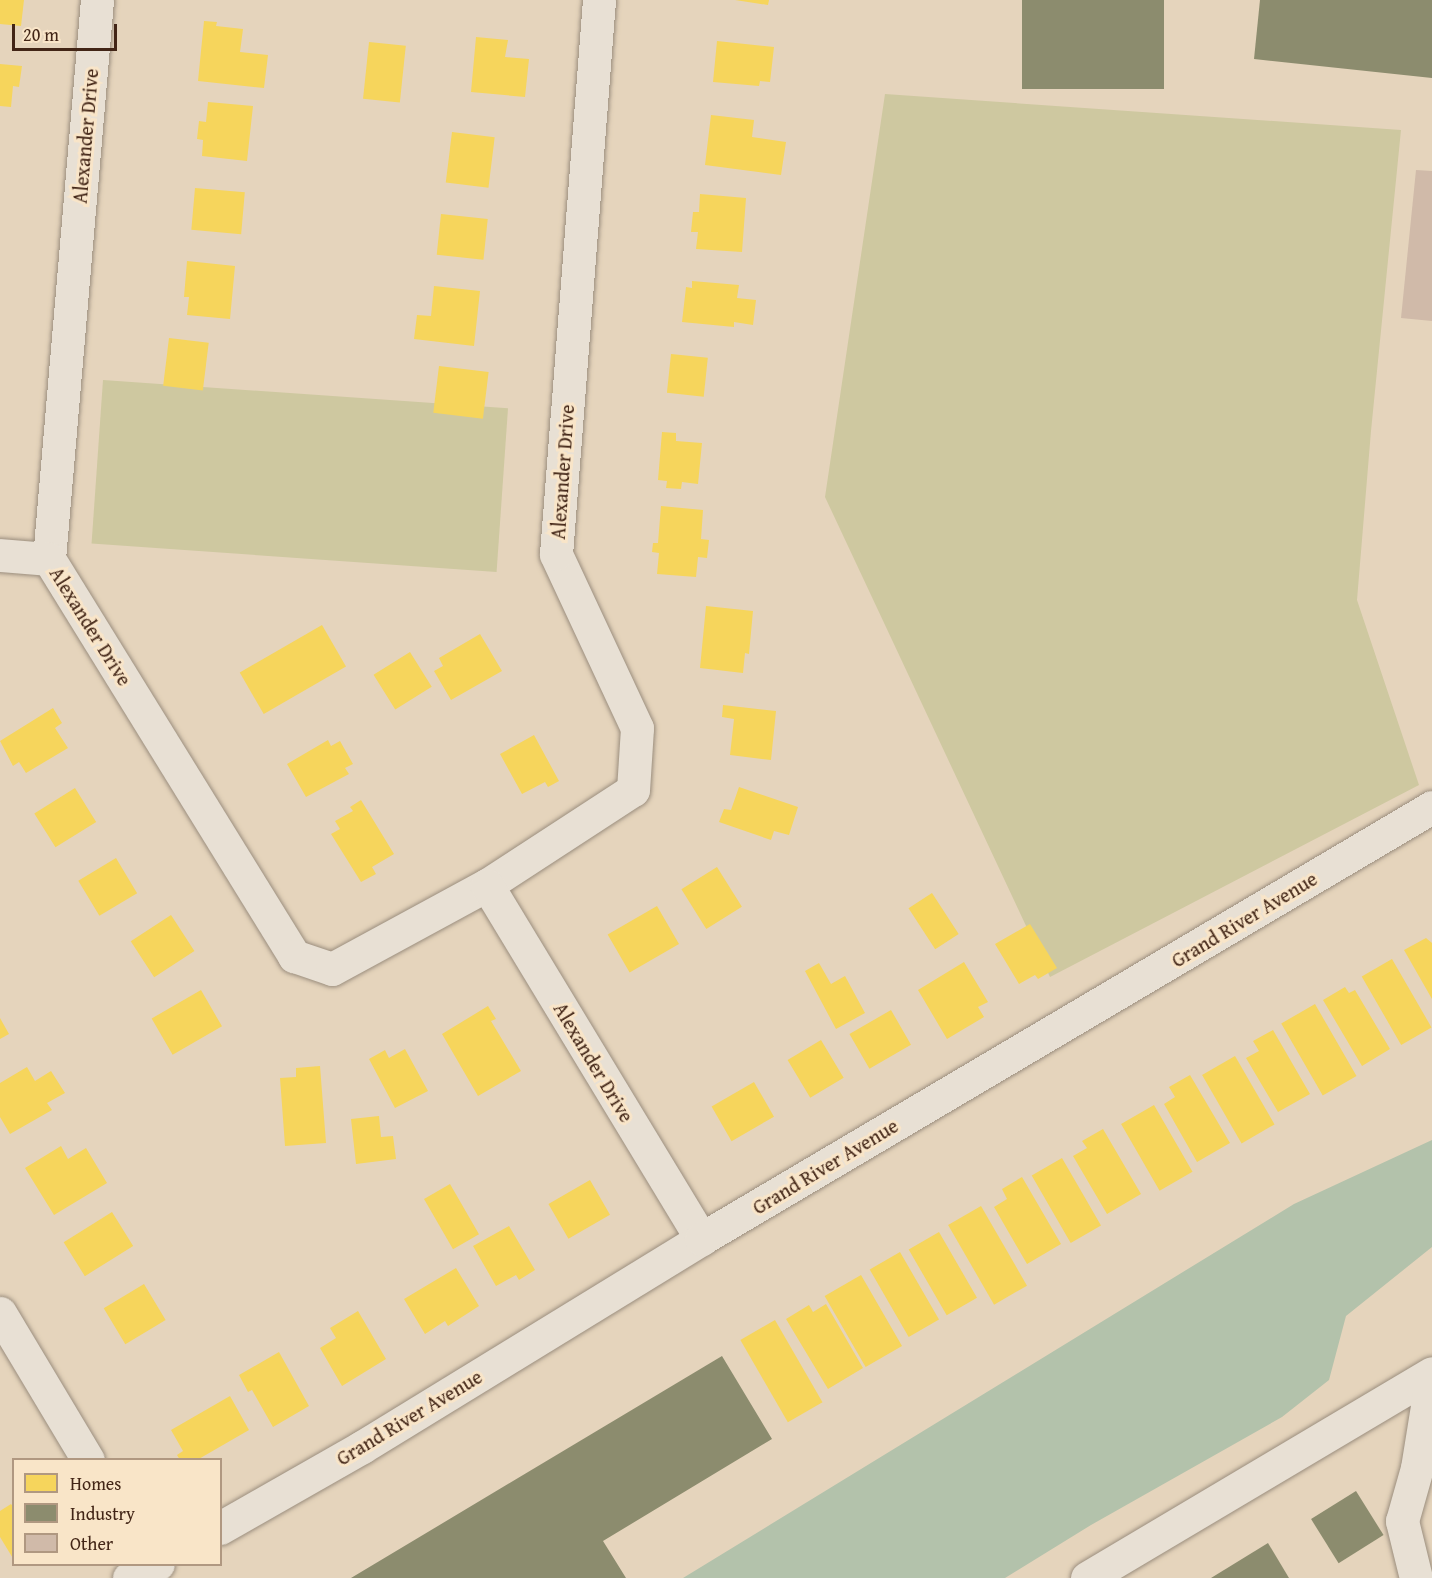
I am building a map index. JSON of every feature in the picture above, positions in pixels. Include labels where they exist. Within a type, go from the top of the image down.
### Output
[{"type":"street","name":"Alexander Drive","points":[[97,0],[49,559],[294,956],[332,969],[487,885],[633,790],[637,728],[556,554],[599,0]]},
{"type":"street","points":[[0,555],[49,559]]},
{"type":"street","name":"Grand River Avenue","points":[[222,1527],[362,1447],[701,1239],[1432,807]]},
{"type":"street","name":"Alexander Drive","points":[[487,885],[701,1239]]},
{"type":"street","points":[[0,1313],[87,1458]]},
{"type":"street","points":[[1088,1578],[1432,1374]]},
{"type":"street","points":[[1416,1578],[1402,1521],[1417,1468],[1432,1374]]},
{"type":"shaded area","points":[[885,94],[1401,130],[1371,431],[1357,600],[1419,785],[1050,977],[825,497]]},
{"type":"shaded area","points":[[103,380],[508,408],[497,572],[92,544]]},
{"type":"shaded area","points":[[1432,1140],[1432,1247],[1346,1316],[1329,1380],[1282,1417],[1091,1525],[1005,1578],[683,1578],[1294,1204]]},
{"type":"building: Homes","points":[[0,0],[24,0],[21,26],[0,24]]},
{"type":"building: Homes","points":[[735,0],[769,0],[768,5]]},
{"type":"building: Homes","points":[[204,21],[217,22],[216,26],[243,29],[240,52],[268,55],[264,88],[198,81]]},
{"type":"building: Homes","points":[[476,37],[508,40],[505,57],[529,59],[525,97],[471,92]]},
{"type":"building: Homes","points":[[717,41],[774,47],[770,82],[760,81],[759,86],[713,82]]},
{"type":"building: Homes","points":[[369,42],[406,46],[400,103],[363,99]]},
{"type":"building: Homes","points":[[0,64],[22,66],[19,87],[13,86],[11,107],[0,106]]},
{"type":"building: Homes","points":[[208,102],[253,106],[247,161],[202,156],[203,140],[197,139],[199,121],[206,122]]},
{"type":"building: Homes","points":[[711,115],[754,120],[752,137],[786,142],[781,175],[705,165]]},
{"type":"building: Homes","points":[[452,132],[495,137],[488,188],[446,183]]},
{"type":"building: Homes","points":[[195,188],[245,192],[241,234],[191,230]]},
{"type":"building: Homes","points":[[700,194],[746,198],[742,252],[696,249],[698,232],[691,232],[693,212],[699,212]]},
{"type":"building: Homes","points":[[441,214],[488,219],[483,260],[437,255]]},
{"type":"building: Homes","points":[[187,261],[235,266],[230,319],[187,315],[189,297],[184,297]]},
{"type":"building: Homes","points":[[692,281],[739,285],[737,298],[756,300],[753,325],[734,322],[734,327],[682,322],[686,287],[692,288]]},
{"type":"building: Homes","points":[[434,286],[480,291],[474,346],[414,339],[417,315],[431,316]]},
{"type":"building: Homes","points":[[169,338],[209,343],[203,391],[163,386]]},
{"type":"building: Homes","points":[[671,354],[708,358],[704,397],[667,393]]},
{"type":"building: Homes","points":[[439,366],[489,372],[483,419],[433,413]]},
{"type":"building: Homes","points":[[662,432],[676,433],[676,441],[702,443],[698,484],[682,482],[681,489],[666,488],[667,481],[658,480]]},
{"type":"building: Homes","points":[[661,506],[703,510],[701,539],[709,540],[707,558],[698,557],[696,577],[657,574],[659,553],[652,552],[653,543],[658,543]]},
{"type":"building: Homes","points":[[706,606],[753,611],[749,654],[745,653],[743,673],[700,668]]},
{"type":"building: Homes","points":[[322,625],[346,667],[264,714],[240,672]]},
{"type":"building: Homes","points":[[480,634],[502,671],[451,700],[434,671],[443,666],[439,658]]},
{"type":"building: Homes","points":[[410,652],[432,687],[395,710],[374,675]]},
{"type":"building: Homes","points":[[723,705],[776,711],[771,760],[730,755],[734,719],[722,717]]},
{"type":"building: Homes","points":[[53,708],[62,723],[55,728],[68,748],[26,773],[19,762],[13,766],[0,741]]},
{"type":"building: Homes","points":[[534,735],[559,781],[548,787],[545,782],[522,794],[500,754]]},
{"type":"building: Homes","points":[[328,740],[331,746],[340,741],[353,764],[345,768],[349,774],[306,797],[287,764]]},
{"type":"building: Homes","points":[[739,787],[798,807],[789,835],[774,831],[771,840],[719,822],[724,809],[731,810]]},
{"type":"building: Homes","points":[[75,788],[96,822],[55,847],[34,813]]},
{"type":"building: Homes","points":[[361,800],[394,854],[372,867],[376,874],[361,882],[331,834],[340,829],[335,821],[353,811],[350,807]]},
{"type":"building: Homes","points":[[116,858],[137,893],[99,916],[78,881]]},
{"type":"building: Homes","points":[[717,867],[742,907],[706,929],[681,889]]},
{"type":"building: Homes","points":[[932,893],[959,934],[935,949],[909,908]]},
{"type":"building: Homes","points":[[657,906],[679,944],[630,973],[608,934]]},
{"type":"building: Homes","points":[[171,915],[194,951],[154,977],[131,941]]},
{"type":"building: Homes","points":[[1030,924],[1057,968],[1038,979],[1035,975],[1019,984],[995,944]]},
{"type":"building: Homes","points":[[1426,938],[1432,943],[1432,999],[1404,950]]},
{"type":"building: Homes","points":[[1392,959],[1432,1027],[1401,1045],[1362,976]]},
{"type":"building: Homes","points":[[964,962],[988,1002],[978,1007],[984,1017],[947,1039],[918,990]]},
{"type":"building: Homes","points":[[819,963],[831,984],[845,976],[865,1013],[836,1029],[805,971]]},
{"type":"building: Homes","points":[[1345,987],[1349,993],[1355,990],[1390,1049],[1362,1066],[1323,1000]]},
{"type":"building: Homes","points":[[201,990],[222,1026],[173,1055],[152,1018]]},
{"type":"building: Homes","points":[[1315,1004],[1356,1076],[1323,1095],[1281,1023]]},
{"type":"building: Homes","points":[[488,1006],[496,1019],[491,1021],[521,1071],[478,1096],[442,1034]]},
{"type":"building: Homes","points":[[891,1010],[911,1045],[869,1069],[849,1034]]},
{"type":"building: Homes","points":[[0,1018],[9,1034],[0,1039]]},
{"type":"building: Homes","points":[[1273,1030],[1310,1094],[1278,1112],[1246,1058],[1259,1051],[1253,1041]]},
{"type":"building: Homes","points":[[821,1040],[844,1078],[810,1098],[788,1060]]},
{"type":"building: Homes","points":[[405,1049],[428,1091],[395,1108],[369,1059],[385,1050],[389,1058]]},
{"type":"building: Homes","points":[[1235,1056],[1274,1124],[1242,1143],[1202,1075]]},
{"type":"building: Homes","points":[[320,1066],[326,1143],[285,1146],[280,1078],[296,1077],[296,1068]]},
{"type":"building: Homes","points":[[27,1067],[35,1081],[51,1071],[65,1093],[47,1103],[52,1110],[10,1134],[0,1117],[0,1083]]},
{"type":"building: Homes","points":[[1190,1075],[1230,1143],[1197,1162],[1164,1104],[1175,1097],[1169,1087]]},
{"type":"building: Homes","points":[[754,1082],[774,1117],[732,1141],[712,1106]]},
{"type":"building: Homes","points":[[1154,1105],[1192,1172],[1160,1191],[1121,1124]]},
{"type":"building: Homes","points":[[379,1116],[381,1137],[393,1136],[396,1159],[356,1164],[351,1119]]},
{"type":"building: Homes","points":[[1103,1129],[1141,1194],[1107,1214],[1073,1156],[1087,1148],[1082,1141]]},
{"type":"building: Homes","points":[[61,1146],[68,1159],[86,1148],[107,1183],[54,1215],[25,1168]]},
{"type":"building: Homes","points":[[1062,1158],[1101,1226],[1071,1243],[1032,1176]]},
{"type":"building: Homes","points":[[1022,1177],[1061,1244],[1027,1264],[994,1207],[1007,1199],[1002,1189]]},
{"type":"building: Homes","points":[[590,1180],[610,1215],[568,1239],[548,1204]]},
{"type":"building: Homes","points":[[450,1184],[479,1234],[453,1249],[424,1199]]},
{"type":"building: Homes","points":[[981,1206],[1027,1286],[994,1305],[948,1225]]},
{"type":"building: Homes","points":[[112,1212],[133,1246],[85,1276],[64,1242]]},
{"type":"building: Homes","points":[[509,1226],[535,1270],[519,1280],[516,1275],[496,1286],[473,1246]]},
{"type":"building: Homes","points":[[939,1232],[977,1298],[947,1315],[909,1250]]},
{"type":"building: Homes","points":[[900,1252],[939,1320],[909,1337],[870,1270]]},
{"type":"building: Homes","points":[[456,1268],[479,1306],[448,1326],[445,1321],[425,1334],[404,1299]]},
{"type":"building: Homes","points":[[861,1275],[902,1346],[866,1367],[825,1296]]},
{"type":"building: Homes","points":[[144,1284],[166,1320],[125,1344],[104,1308]]},
{"type":"building: Homes","points":[[826,1304],[863,1368],[828,1389],[786,1319],[809,1305],[813,1312]]},
{"type":"building: Homes","points":[[358,1311],[386,1359],[342,1386],[320,1348],[336,1338],[330,1328]]},
{"type":"building: Homes","points":[[775,1320],[823,1402],[788,1422],[740,1340]]},
{"type":"building: Homes","points":[[279,1352],[309,1406],[273,1427],[252,1390],[248,1392],[239,1375]]},
{"type":"building: Homes","points":[[230,1396],[249,1430],[200,1458],[179,1458],[177,1455],[183,1451],[171,1430]]},
{"type":"building: Homes","points":[[12,1505],[12,1557],[0,1537],[0,1511]]},
{"type":"building: Industry","points":[[1022,0],[1164,0],[1164,89],[1022,89]]},
{"type":"building: Industry","points":[[1260,0],[1432,0],[1432,78],[1254,59]]},
{"type":"building: Industry","points":[[722,1356],[772,1439],[603,1541],[626,1578],[351,1578]]},
{"type":"building: Industry","points":[[1356,1491],[1384,1535],[1339,1563],[1311,1519]]},
{"type":"building: Industry","points":[[1268,1543],[1289,1578],[1211,1578]]},
{"type":"building: Other","points":[[1416,170],[1432,171],[1432,321],[1401,318]]}]
